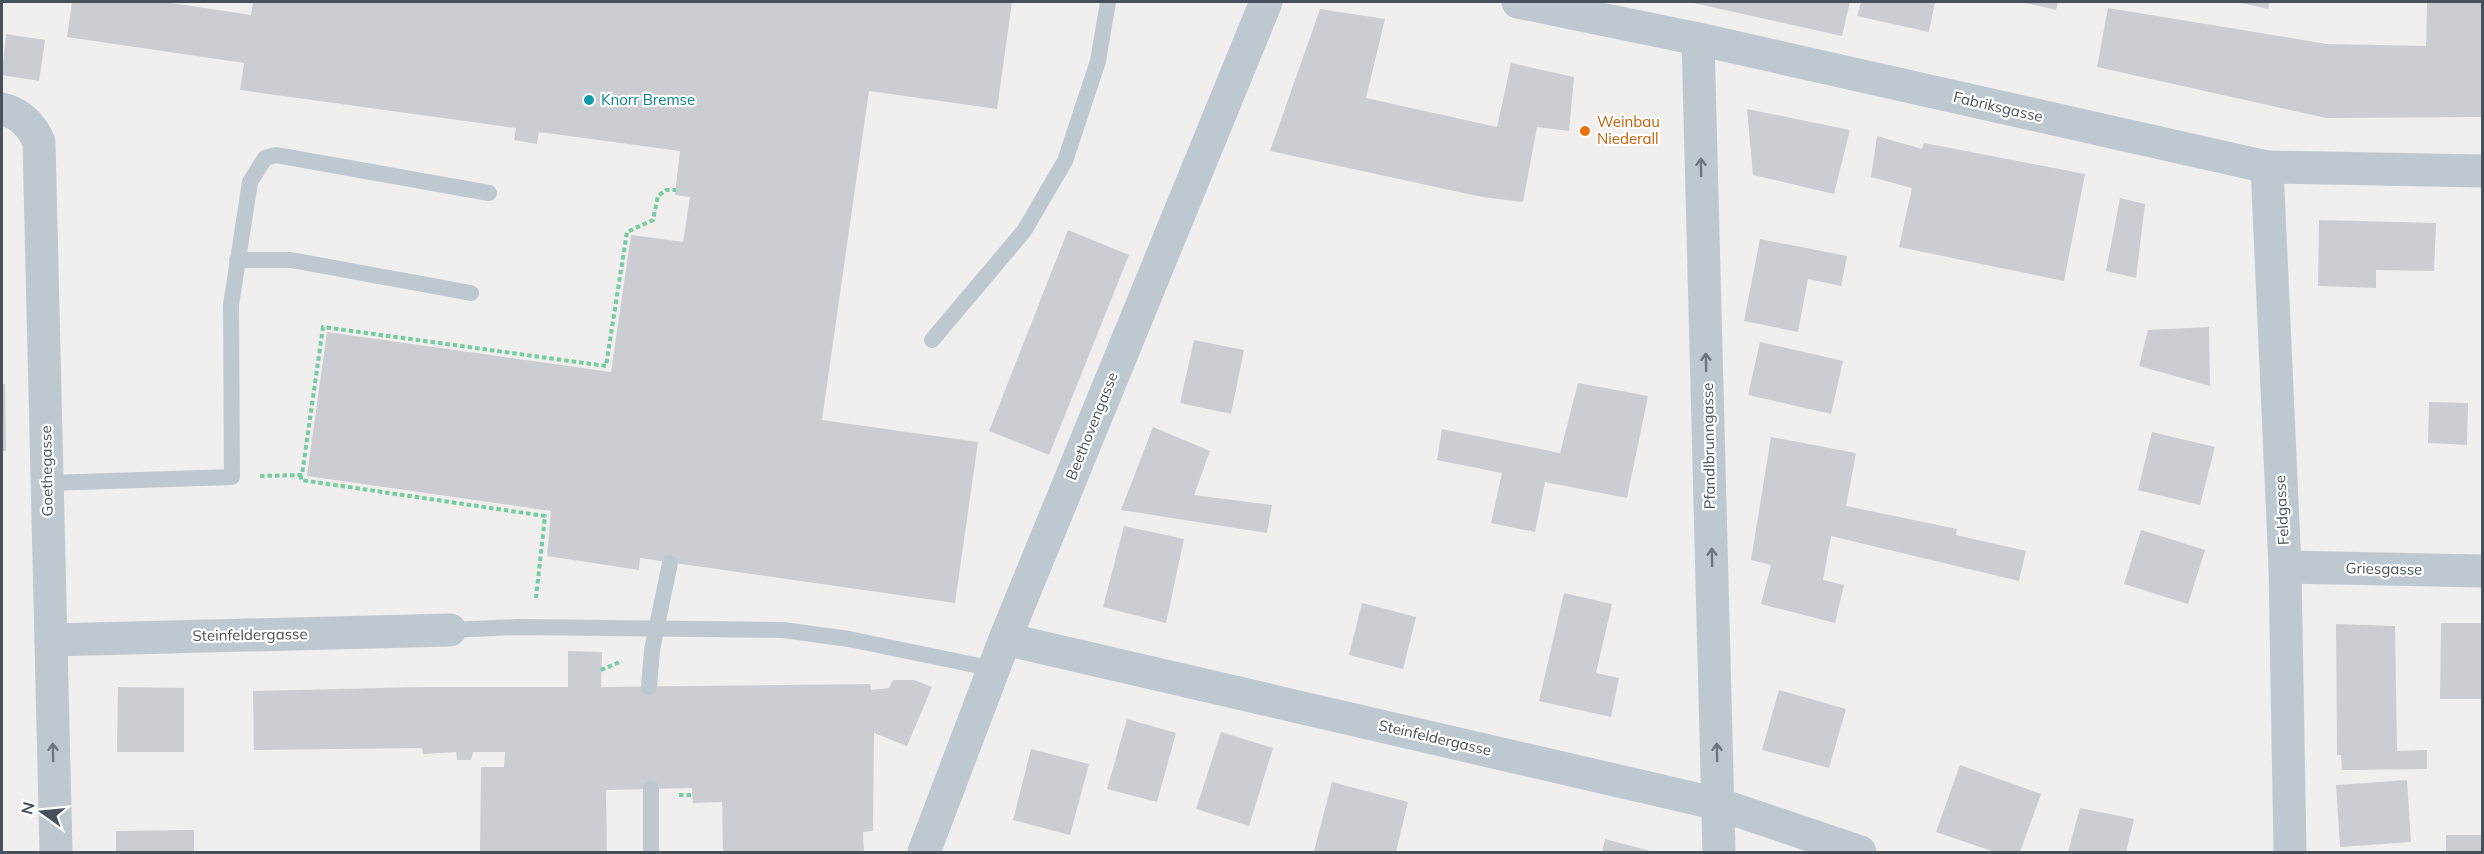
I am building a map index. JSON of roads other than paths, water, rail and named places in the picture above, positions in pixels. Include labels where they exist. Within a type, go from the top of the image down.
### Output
[{"type":"street","name":"Beethovengasse","points":[[924,852],[1005,639],[1266,2]]},
{"type":"street","name":"Fabriksgasse","points":[[1518,2],[1698,39],[2267,167],[2482,171]]},
{"type":"street","name":"Pfandlbrunngasse","points":[[1698,39],[1719,852]]},
{"type":"street","name":"Goethegasse","points":[[2,109],[24,119],[34,130],[39,142],[56,852]]},
{"type":"street","name":"Feldgasse","points":[[2267,167],[2285,567],[2290,852]]},
{"type":"street","name":"Griesgasse","points":[[2285,567],[2482,571]]},
{"type":"street","name":"Steinfeldergasse","points":[[51,640],[450,630]]},
{"type":"street","name":"Steinfeldergasse","points":[[1005,639],[1718,804],[1860,852]]},
{"type":"lane","points":[[932,340],[1024,231],[1065,161],[1098,61],[1108,2]]},
{"type":"lane","points":[[48,483],[232,477],[231,305],[250,182],[265,158],[276,155],[489,193]]},
{"type":"lane","points":[[237,260],[291,260],[471,293]]},
{"type":"lane","points":[[649,687],[652,650],[670,562]]},
{"type":"lane","points":[[450,630],[517,627],[783,630],[849,639],[994,669]]},
{"type":"lane","points":[[651,789],[651,852]]},
{"type":"place","name":"Knorr Bremse","points":[[589,100]]},
{"type":"place","name":"Weinbau Niederall","points":[[1585,131]]}]
